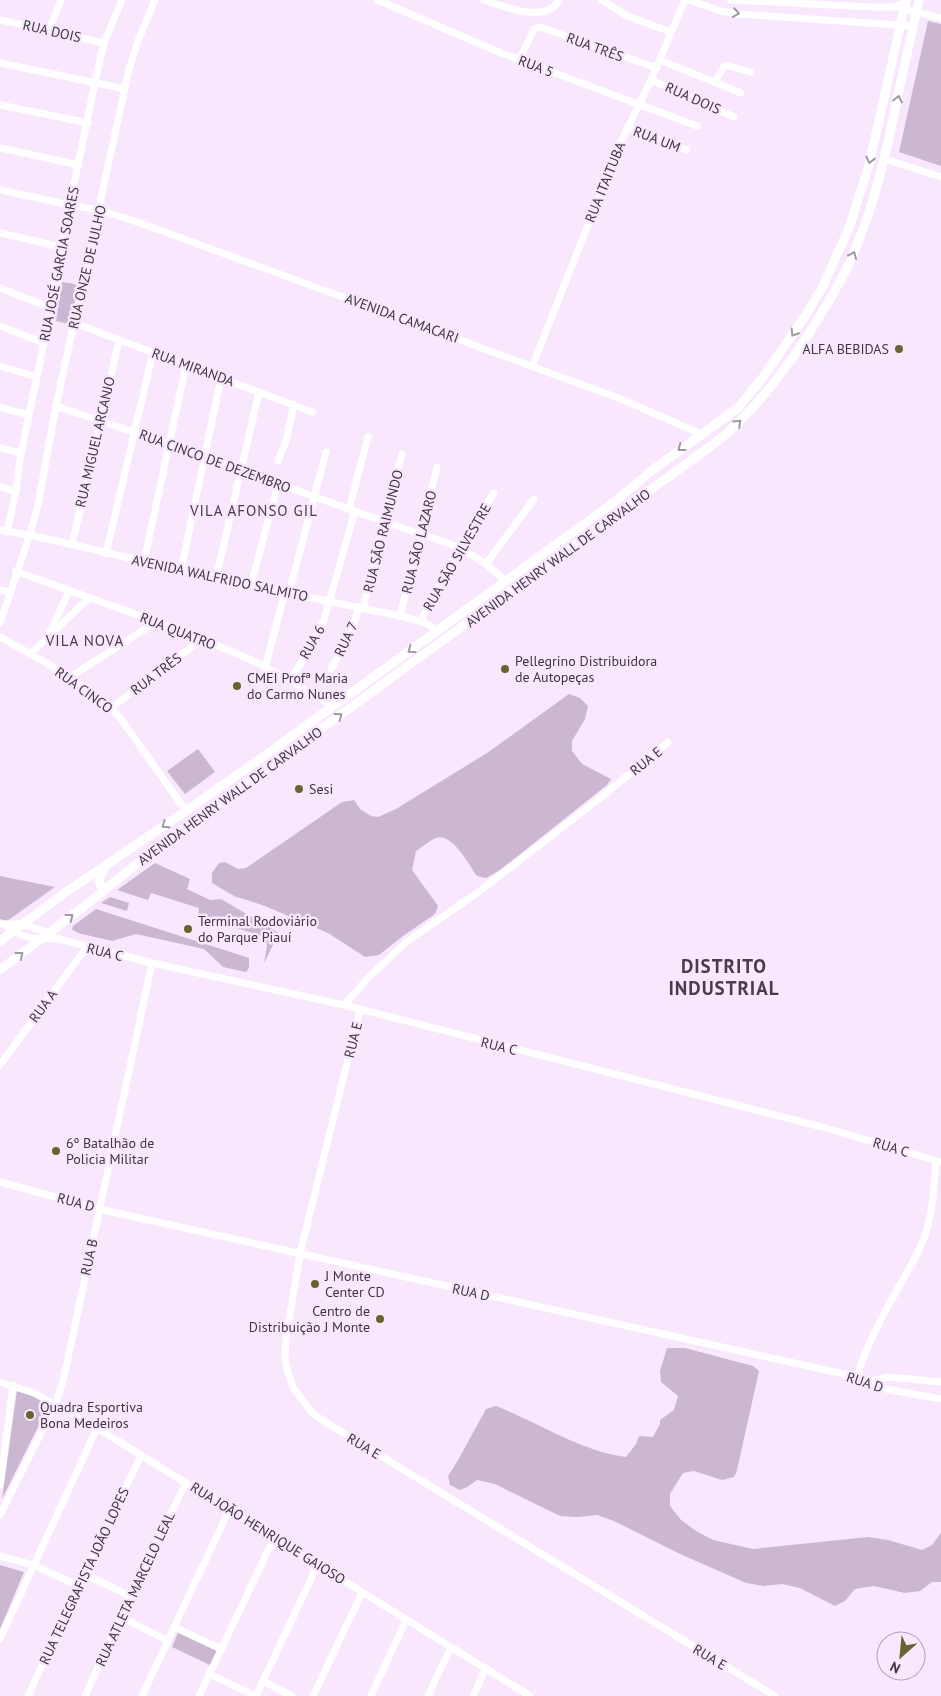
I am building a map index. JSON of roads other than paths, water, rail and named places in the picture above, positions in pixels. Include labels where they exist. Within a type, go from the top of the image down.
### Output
[{"type":"main road","name":"AVENIDA HENRY WALL DE CARVALHO","points":[[0,970],[40,940],[52,936],[103,891],[154,850],[715,443],[734,427],[764,396],[818,319],[852,258],[870,212],[885,159],[919,0]]},
{"type":"main road","name":"AVENIDA HENRY WALL DE CARVALHO","points":[[0,942],[22,924],[118,856],[186,811],[493,591],[624,495],[653,469],[743,402],[764,376],[822,288],[855,210],[869,165],[905,4]]},
{"type":"main road","points":[[807,313],[818,319]]},
{"type":"main road","points":[[704,432],[713,435],[715,443]]},
{"type":"main road","points":[[653,469],[656,477],[663,481]]},
{"type":"main road","points":[[493,591],[498,601]]},
{"type":"main road","points":[[437,630],[442,642]]},
{"type":"main road","points":[[310,722],[317,732]]},
{"type":"main road","points":[[103,891],[99,880],[100,876],[105,868],[118,856]]},
{"type":"street","points":[[49,30],[61,0]]},
{"type":"street","name":"RUA JOSÉ GARCIA SOARES","points":[[4,531],[16,491],[20,453],[44,343],[61,247],[95,82],[104,43],[122,0]]},
{"type":"street","name":"RUA ONZE DE JULHO","points":[[0,623],[38,505],[56,406],[100,210],[124,89],[138,41],[155,0]]},
{"type":"street","name":"RUA 5","points":[[378,0],[520,60],[697,126]]},
{"type":"street","points":[[484,0],[534,12],[548,11],[559,0]]},
{"type":"street","points":[[602,0],[627,16],[671,32]]},
{"type":"street","points":[[687,0],[716,10],[737,14],[913,26]]},
{"type":"street","name":"RUA ITAITUBA","points":[[532,367],[627,127],[657,68],[671,32],[687,0]]},
{"type":"street","points":[[730,0],[894,7],[905,4],[916,13],[941,18]]},
{"type":"street","name":"RUA DOIS","points":[[0,20],[104,43]]},
{"type":"street","name":"RUA TRÊS","points":[[520,60],[534,29],[540,27],[657,68]]},
{"type":"street","points":[[660,60],[741,93]]},
{"type":"street","points":[[0,63],[124,89]]},
{"type":"street","points":[[715,82],[724,66],[750,72]]},
{"type":"street","name":"RUA DOIS","points":[[651,80],[734,116]]},
{"type":"street","points":[[0,105],[88,123]]},
{"type":"street","name":"RUA UM","points":[[627,127],[687,150]]},
{"type":"street","points":[[0,148],[79,165]]},
{"type":"street","points":[[885,159],[941,177]]},
{"type":"street","name":"AVENIDA CAMACARI","points":[[0,190],[100,210],[621,399],[704,432]]},
{"type":"street","points":[[0,233],[61,247]]},
{"type":"street","points":[[0,288],[50,308]]},
{"type":"street","name":"RUA MIRANDA","points":[[74,323],[312,412]]},
{"type":"street","points":[[0,326],[44,343]]},
{"type":"street","name":"RUA MIGUEL ARCANJO","points":[[72,545],[118,340]]},
{"type":"street","points":[[106,554],[152,352]]},
{"type":"street","points":[[144,562],[186,365]]},
{"type":"street","points":[[0,366],[37,377]]},
{"type":"street","points":[[181,570],[206,459],[221,378]]},
{"type":"street","points":[[216,578],[259,392]]},
{"type":"street","points":[[278,461],[286,444],[294,405]]},
{"type":"street","name":"RUA CINCO DE DEZEMBRO","points":[[56,406],[385,522],[459,546],[486,564],[506,581]]},
{"type":"street","points":[[0,407],[29,415]]},
{"type":"street","name":"RUA 6","points":[[290,680],[317,636],[327,612],[368,437]]},
{"type":"street","points":[[0,448],[20,453]]},
{"type":"street","points":[[265,668],[326,452]]},
{"type":"street","name":"RUA SÃO RAIMUNDO","points":[[361,608],[402,454]]},
{"type":"street","name":"RUA SÃO LAZARO","points":[[400,616],[437,467]]},
{"type":"street","points":[[251,585],[278,484]]},
{"type":"street","points":[[0,487],[16,491]]},
{"type":"street","name":"RUA SÃO SILVESTRE","points":[[420,622],[459,546],[494,492]]},
{"type":"street","points":[[486,564],[534,499]]},
{"type":"street","name":"AVENIDA WALFRIDO SALMITO","points":[[4,531],[400,616],[430,625],[437,630]]},
{"type":"street","name":"RUA QUATRO","points":[[16,571],[156,622],[248,659],[290,680],[333,706]]},
{"type":"street","points":[[0,590],[10,592]]},
{"type":"street","points":[[49,634],[69,591]]},
{"type":"street","points":[[30,654],[89,598]]},
{"type":"street","name":"RUA 7","points":[[331,669],[350,638],[361,608]]},
{"type":"street","points":[[69,678],[156,622]]},
{"type":"street","name":"RUA CINCO","points":[[0,637],[69,678],[112,708],[186,811]]},
{"type":"street","name":"RUA TRÊS","points":[[112,708],[201,640]]},
{"type":"street","name":"RUA E","points":[[344,1005],[366,979],[405,943],[480,891],[604,795],[668,742]]},
{"type":"street","points":[[3,924],[22,924]]},
{"type":"street","points":[[3,924],[12,932],[40,940]]},
{"type":"street","name":"RUA C","points":[[22,924],[86,948],[344,1005],[822,1127],[939,1162]]},
{"type":"street","name":"RUA A","points":[[0,1065],[86,948]]},
{"type":"street","name":"RUA B","points":[[0,1515],[56,1403],[64,1377],[152,963]]},
{"type":"street","name":"RUA E","points":[[360,1010],[300,1254],[286,1339],[285,1358],[294,1389],[313,1414],[775,1696]]},
{"type":"street","points":[[857,1377],[880,1320],[924,1237],[932,1205],[939,1162]]},
{"type":"street","name":"RUA D","points":[[0,1182],[99,1208],[857,1377],[886,1389],[941,1399]]},
{"type":"street","points":[[869,1381],[888,1378],[941,1382]]},
{"type":"street","name":"RUA JOÃO HENRIQUE GAIOSO","points":[[0,1382],[13,1385],[56,1403],[486,1668],[528,1696]]},
{"type":"street","points":[[0,1485],[13,1385]]},
{"type":"street","points":[[0,1639],[97,1428]]},
{"type":"street","name":"RUA TELEGRAFISTA JOÃO LOPES","points":[[28,1696],[141,1455]]},
{"type":"street","name":"RUA ATLETA MARCELO LEAL","points":[[85,1696],[130,1596],[186,1483]]},
{"type":"street","points":[[142,1696],[229,1510]]},
{"type":"street","points":[[199,1696],[274,1538]]},
{"type":"street","points":[[0,1556],[33,1565],[79,1586]]},
{"type":"street","points":[[209,1674],[256,1696],[318,1564]]},
{"type":"street","points":[[84,1574],[130,1596]]},
{"type":"street","points":[[313,1696],[362,1593]]},
{"type":"street","points":[[121,1617],[168,1641]]},
{"type":"street","points":[[371,1696],[406,1620]]},
{"type":"street","points":[[174,1627],[221,1649]]},
{"type":"street","points":[[428,1696],[451,1647]]},
{"type":"street","points":[[473,1696],[486,1668]]},
{"type":"street","points":[[263,1681],[292,1696]]},
{"type":"place","name":"ALFA BEBIDAS","points":[[899,349]]},
{"type":"place","name":"Pellegrino Distribuidora de Autopeças","points":[[505,669]]},
{"type":"place","name":"CMEI Profª Maria do Carmo Nunes","points":[[237,686]]},
{"type":"place","name":"Sesi","points":[[299,789]]},
{"type":"place","name":"Terminal Rodoviário do Parque Piauí","points":[[188,929]]},
{"type":"place","name":"6º Batalhão de Policia Militar","points":[[56,1151]]},
{"type":"place","name":"J Monte Center CD","points":[[315,1284]]},
{"type":"place","name":"Centro de Distribuição J Monte","points":[[380,1319]]},
{"type":"place","name":"Quadra Esportiva Bona Medeiros","points":[[30,1415]]},
{"type":"district","name":"VILA AFONSO GIL","points":[[254,511]]},
{"type":"district","name":"VILA NOVA","points":[[85,641]]},
{"type":"district","name":"DISTRITO INDUSTRIAL","points":[[724,977]]}]
